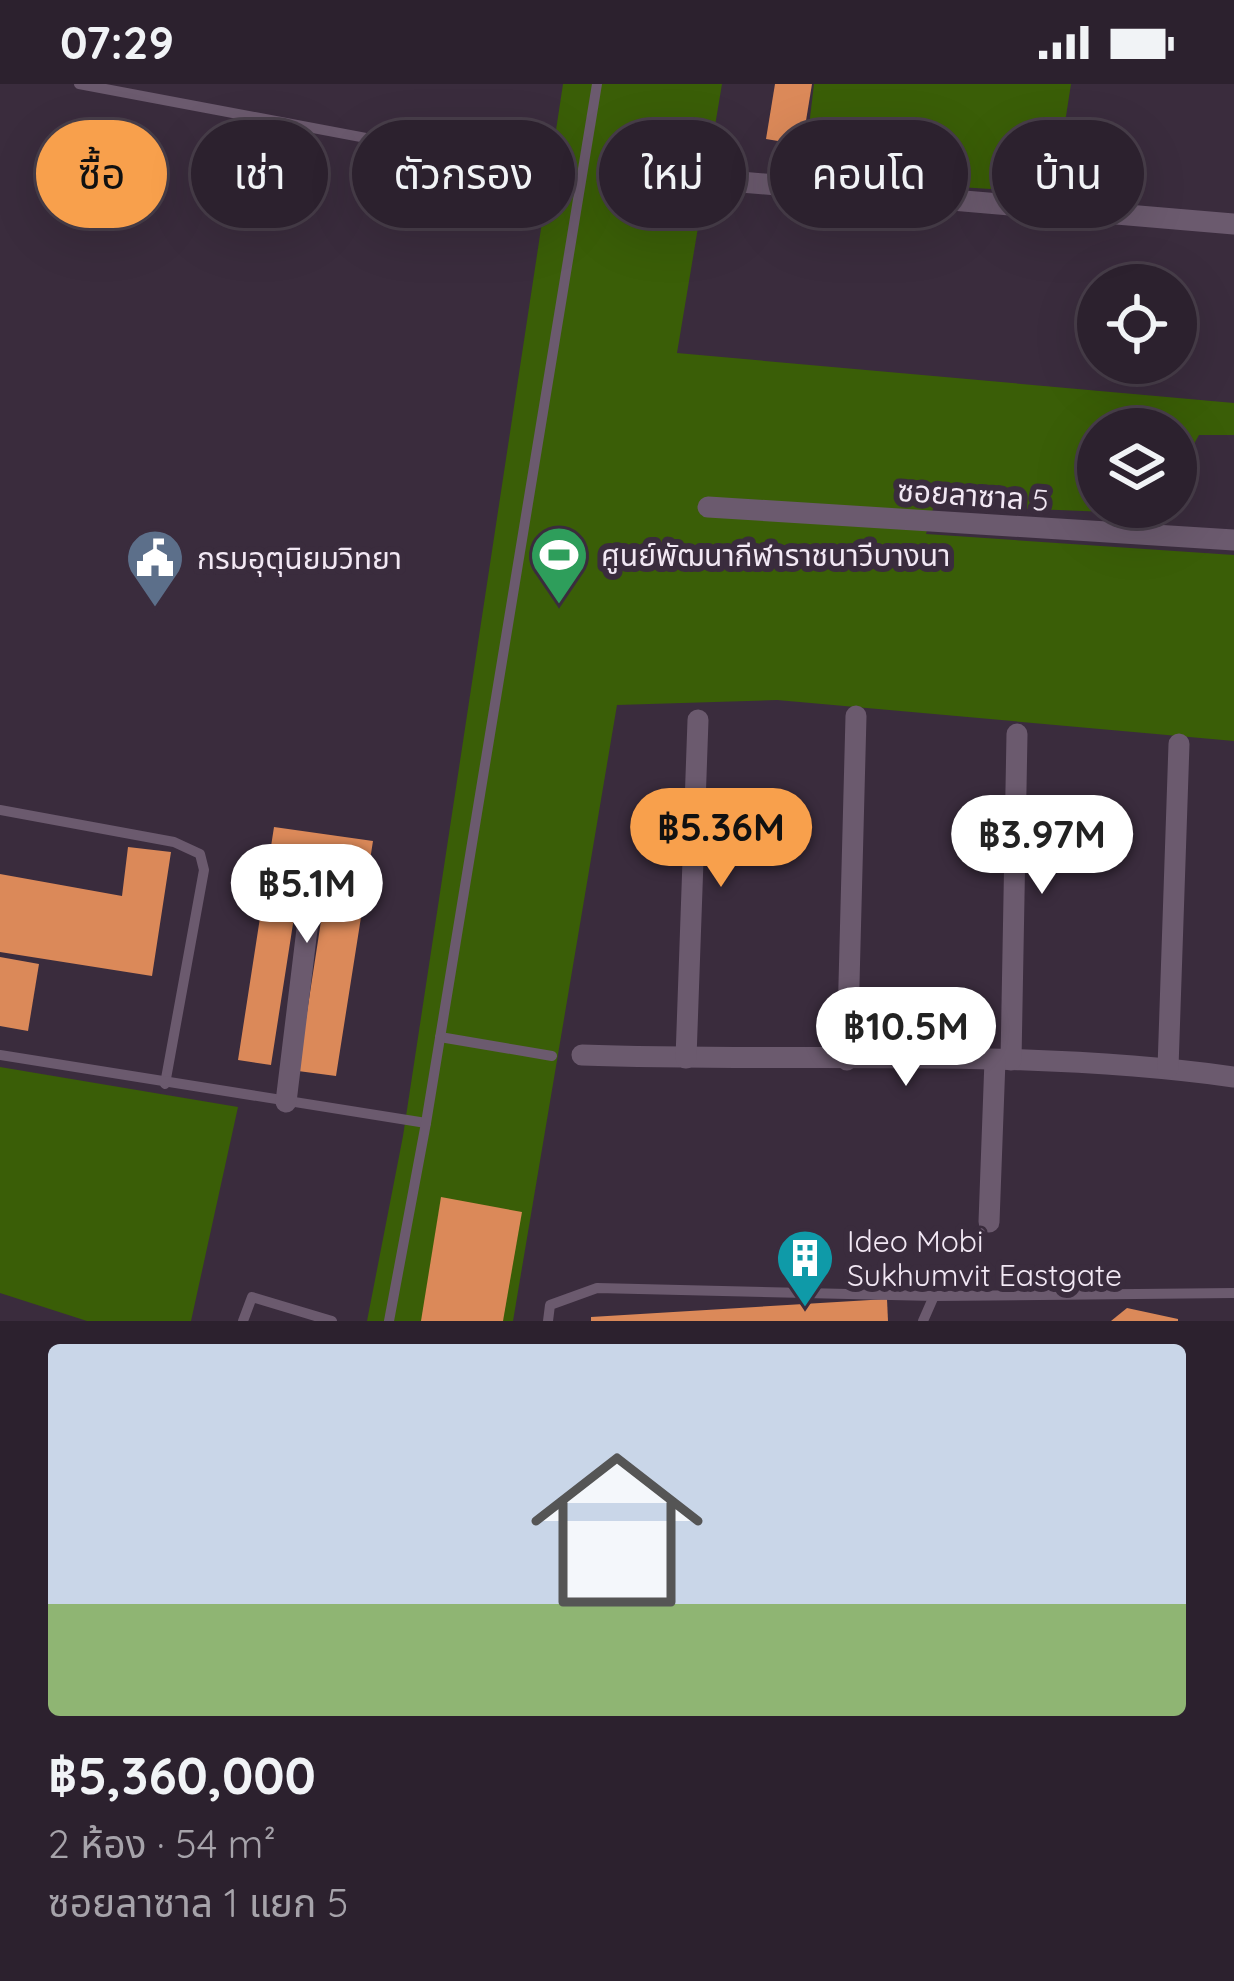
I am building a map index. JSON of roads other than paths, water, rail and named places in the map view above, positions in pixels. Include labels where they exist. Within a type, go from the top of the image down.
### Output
[{"type":"street","points":[[746,182],[1234,224]]},
{"type":"street","name":"ซอยลาซาล 5","points":[[708,507],[1234,540]]},
{"type":"street","points":[[847,1060],[856,716]]},
{"type":"street","points":[[686,1058],[698,719]]},
{"type":"street","points":[[989,1222],[1003,1060],[1017,734]]},
{"type":"street","points":[[1168,1068],[1179,745]]},
{"type":"street","points":[[286,1102],[313,880]]},
{"type":"street","points":[[582,1055],[1003,1060],[1168,1068],[1234,1077]]},
{"type":"lane","points":[[80,84],[352,135]]},
{"type":"lane","points":[[389,1321],[426,1123],[597,84]]},
{"type":"lane","points":[[0,810],[174,842],[200,854],[204,870],[165,1084]]},
{"type":"lane","points":[[440,1037],[552,1056]]},
{"type":"lane","points":[[0,1055],[426,1123]]},
{"type":"lane","points":[[548,1321],[550,1305],[597,1288],[934,1296],[1234,1292]]},
{"type":"lane","points":[[923,1321],[934,1296]]},
{"type":"lane","points":[[243,1321],[252,1297],[332,1321]]},
{"type":"place","name":"ศูนย์พัฒนากีฬาราชนาวีบางนา","points":[[559,606]]},
{"type":"place","name":"กรมอุตุนิยมวิทยา","points":[[155,609]]},
{"type":"place","name":"Ideo Mobi Sukhumvit Eastgate","points":[[805,1309]]}]
